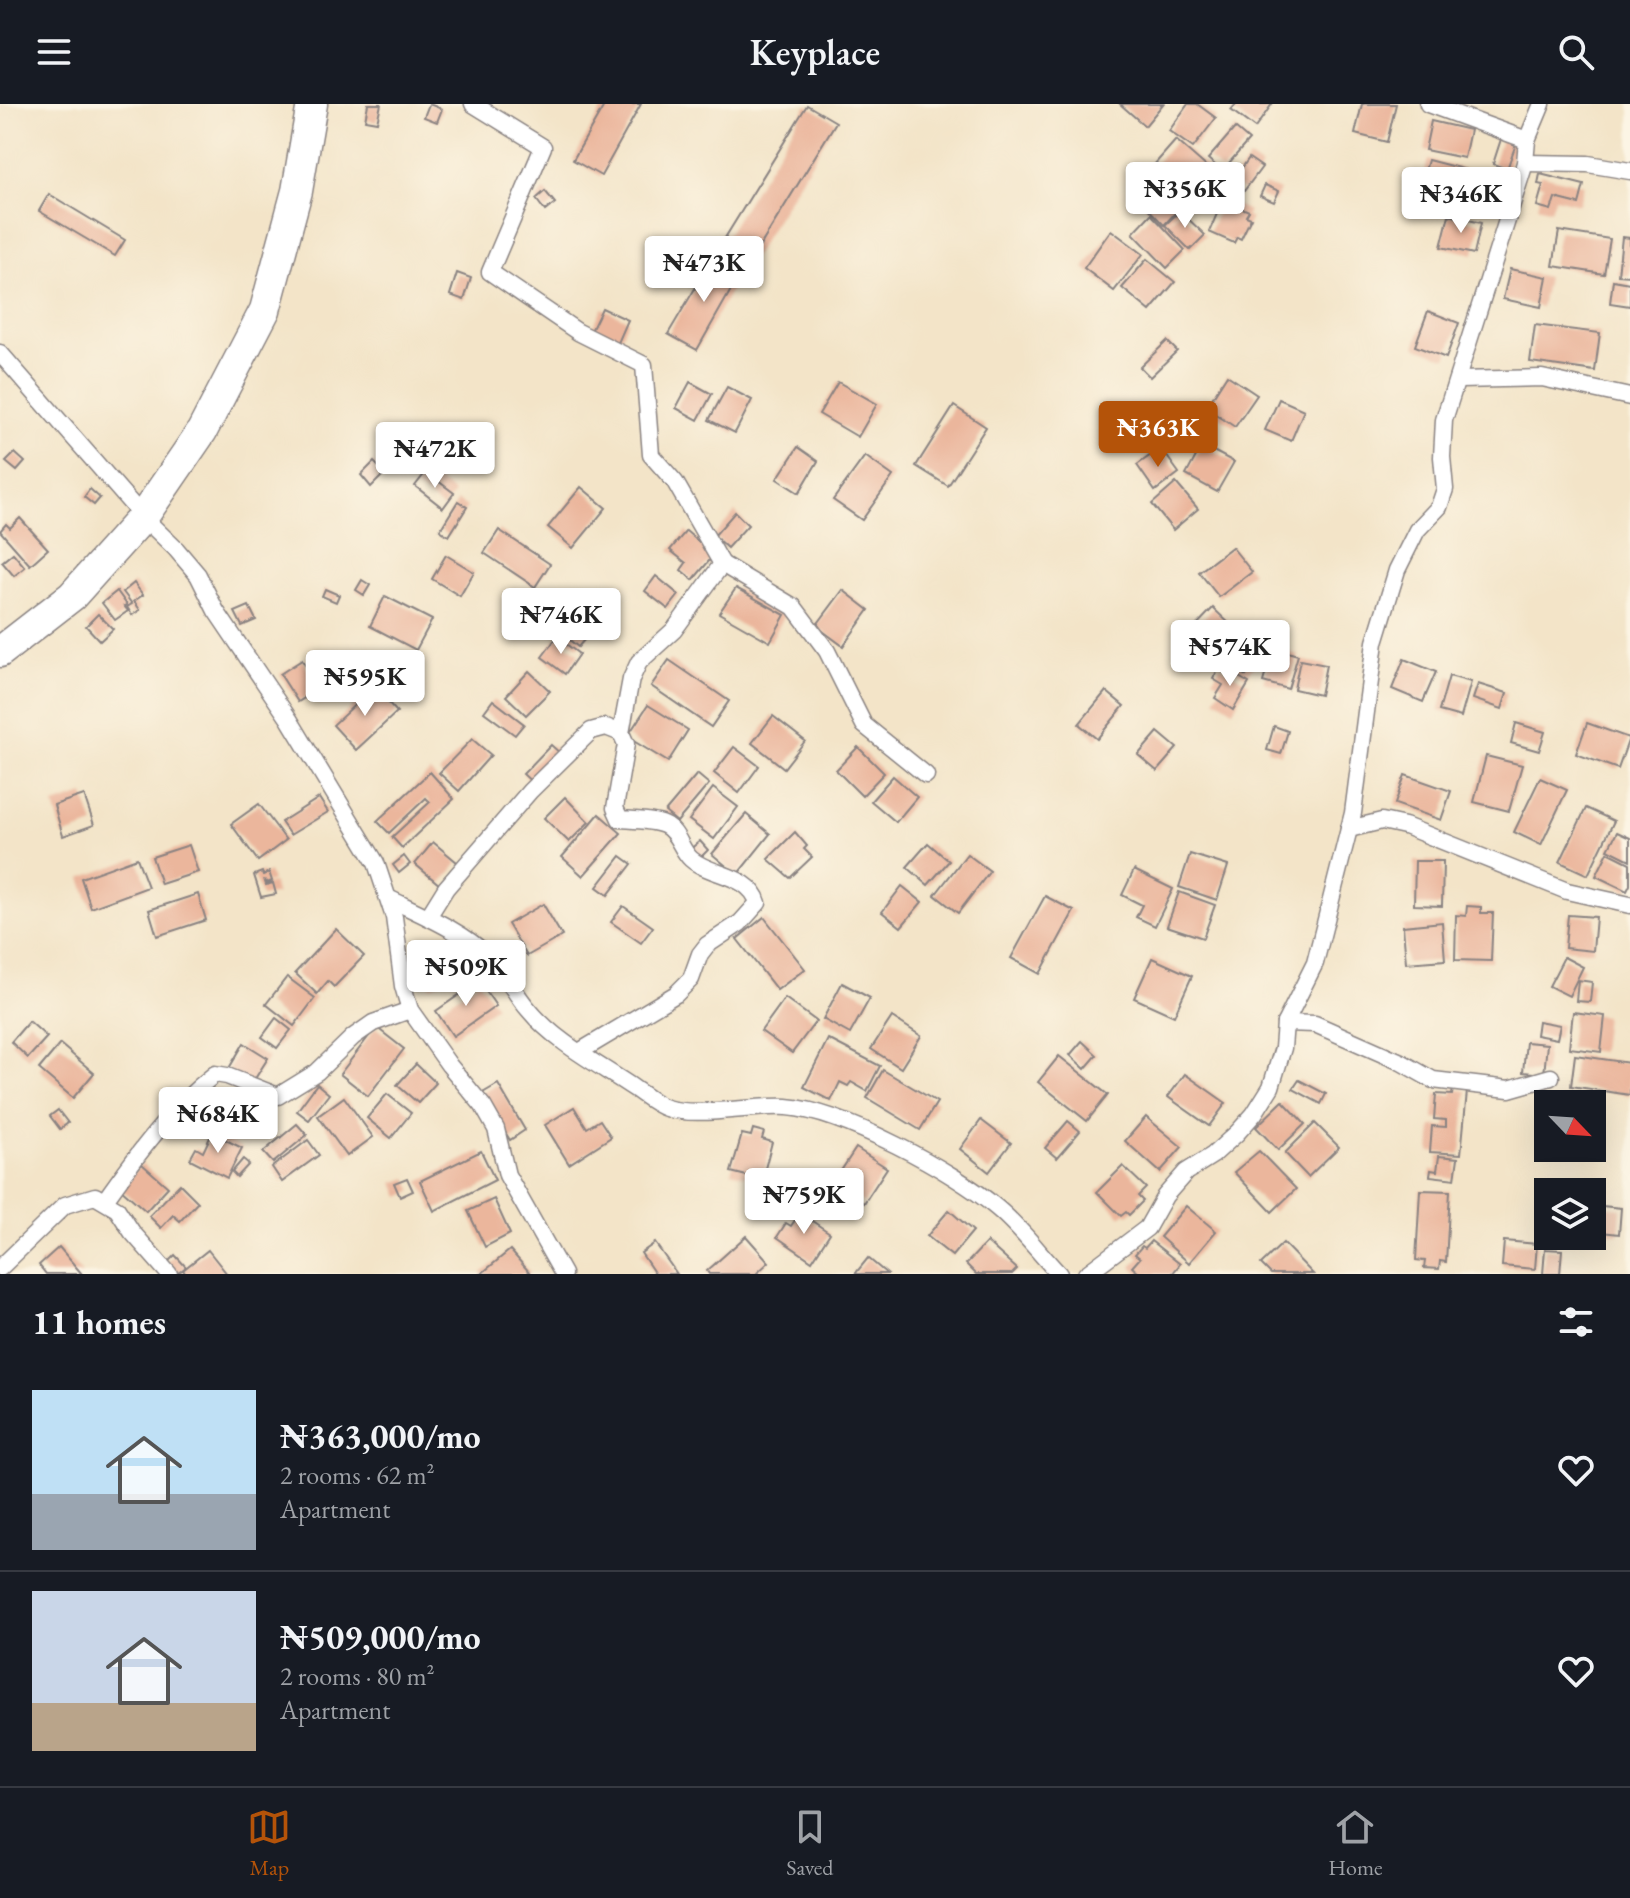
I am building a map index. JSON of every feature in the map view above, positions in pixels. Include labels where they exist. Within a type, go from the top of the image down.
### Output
[{"type":"highway","points":[[0,652],[72,596],[143,517],[202,431],[265,310],[297,191],[312,104]]},
{"type":"street","points":[[473,104],[543,147],[490,272],[578,332],[644,365],[651,455],[675,482],[722,564],[794,607],[827,651],[864,725],[926,775]]},
{"type":"street","points":[[1428,104],[1527,140]]},
{"type":"street","points":[[1086,1274],[1147,1228],[1165,1196],[1186,1172],[1213,1155],[1254,1114],[1271,1087],[1283,1048],[1285,1023],[1315,963],[1349,829],[1359,777],[1375,642],[1397,570],[1417,530],[1439,507],[1445,489],[1442,457],[1444,420],[1525,163],[1527,140],[1542,104]]},
{"type":"street","points":[[1525,163],[1588,164],[1630,171]]},
{"type":"street","points":[[0,353],[143,517],[198,575],[216,611],[289,719],[376,863],[390,899],[403,986],[410,1010],[490,1117],[503,1151],[507,1175],[563,1274]]},
{"type":"street","points":[[1459,380],[1542,378],[1630,397]]},
{"type":"street","points":[[579,1052],[676,994],[691,979],[700,954],[707,945],[740,923],[758,903],[757,897],[741,882],[691,859],[674,832],[663,825],[620,819],[615,808],[626,744],[621,733],[631,679],[639,662],[674,630],[722,564]]},
{"type":"street","points":[[428,917],[446,888],[530,791],[591,731],[606,727],[621,733]]},
{"type":"street","points":[[1349,829],[1382,821],[1405,826],[1567,891],[1630,905]]},
{"type":"street","points":[[390,899],[428,917],[491,958],[530,1012],[579,1052],[665,1108],[786,1107],[810,1110],[930,1162],[979,1194],[999,1210],[1059,1274]]},
{"type":"street","points":[[105,1200],[149,1142],[215,1074],[278,1096],[317,1072],[353,1037],[373,1023],[410,1010]]},
{"type":"street","points":[[1285,1023],[1315,1024],[1401,1062],[1433,1080],[1509,1089],[1551,1077]]},
{"type":"street","points":[[0,1268],[65,1205],[95,1196],[117,1209],[132,1232],[169,1274]]},
{"type":"building","points":[[368,104],[381,104],[377,122],[365,120]]},
{"type":"building","points":[[429,104],[442,109],[437,122],[424,117]]},
{"type":"building","points":[[605,104],[641,104],[601,176],[573,160]]},
{"type":"building","points":[[1120,104],[1163,104],[1145,126]]},
{"type":"building","points":[[1188,104],[1197,104],[1216,118],[1193,148],[1169,131]]},
{"type":"building","points":[[1236,104],[1272,104],[1255,128],[1231,110]]},
{"type":"building","points":[[1362,104],[1396,104],[1387,142],[1355,134]]},
{"type":"building","points":[[807,105],[836,122],[749,264],[720,246]]},
{"type":"building","points":[[1431,121],[1470,130],[1464,158],[1425,150]]},
{"type":"building","points":[[1235,128],[1249,140],[1222,171],[1208,159]]},
{"type":"building","points":[[1502,136],[1517,141],[1507,169],[1493,164]]},
{"type":"building","points":[[1176,140],[1225,183],[1203,208],[1154,165]]},
{"type":"building","points":[[1249,158],[1262,167],[1244,191],[1232,182]]},
{"type":"building","points":[[1428,160],[1490,176],[1482,206],[1420,189]]},
{"type":"building","points":[[1540,174],[1584,185],[1579,204],[1555,198],[1551,210],[1537,206],[1543,185],[1538,184]]},
{"type":"building","points":[[1155,184],[1179,209],[1164,225],[1139,199]]},
{"type":"building","points":[[1265,185],[1279,191],[1274,202],[1260,196]]},
{"type":"building","points":[[545,191],[555,203],[545,211],[536,199]]},
{"type":"building","points":[[49,194],[125,240],[115,256],[39,211]]},
{"type":"building","points":[[1223,200],[1249,211],[1246,216],[1251,218],[1241,239],[1237,237],[1234,243],[1209,232]]},
{"type":"building","points":[[1180,211],[1205,235],[1190,250],[1165,225]]},
{"type":"building","points":[[1151,214],[1185,250],[1167,268],[1133,233]]},
{"type":"building","points":[[1449,215],[1481,223],[1474,254],[1441,247]]},
{"type":"building","points":[[1111,230],[1143,254],[1114,291],[1084,268]]},
{"type":"building","points":[[1559,231],[1610,239],[1604,274],[1553,266]]},
{"type":"building","points":[[1622,237],[1630,238],[1630,276],[1618,275]]},
{"type":"building","points":[[713,258],[740,274],[697,350],[668,334]]},
{"type":"building","points":[[1147,259],[1175,282],[1150,311],[1122,288]]},
{"type":"building","points":[[1510,269],[1547,277],[1541,307],[1503,299]]},
{"type":"building","points":[[457,273],[471,278],[464,300],[450,295]]},
{"type":"building","points":[[1613,280],[1630,283],[1630,306],[1610,303]]},
{"type":"building","points":[[602,308],[628,320],[618,343],[591,331]]},
{"type":"building","points":[[1428,311],[1459,323],[1446,358],[1415,346]]},
{"type":"building","points":[[1535,325],[1600,333],[1595,371],[1530,362]]},
{"type":"building","points":[[1167,341],[1177,351],[1150,377],[1140,367]]},
{"type":"building","points":[[1227,375],[1257,395],[1235,427],[1206,408]]},
{"type":"building","points":[[690,382],[712,394],[698,420],[676,408]]},
{"type":"building","points":[[838,382],[877,404],[858,437],[819,414]]},
{"type":"building","points":[[727,387],[752,400],[735,433],[709,420]]},
{"type":"building","points":[[1279,399],[1304,410],[1291,441],[1265,430]]},
{"type":"building","points":[[954,406],[986,427],[948,486],[916,466]]},
{"type":"building","points":[[1202,445],[1234,462],[1217,492],[1186,475]]},
{"type":"building","points":[[798,447],[818,461],[799,493],[777,479]]},
{"type":"building","points":[[1161,448],[1179,473],[1155,491],[1137,465]]},
{"type":"building","points":[[15,453],[25,462],[17,471],[6,462]]},
{"type":"building","points":[[865,456],[893,476],[862,520],[833,500]]},
{"type":"building","points":[[374,462],[385,473],[371,487],[361,475]]},
{"type":"building","points":[[426,472],[454,493],[443,508],[415,486]]},
{"type":"building","points":[[1176,483],[1198,509],[1173,530],[1152,504]]},
{"type":"building","points":[[581,487],[606,508],[573,548],[548,527]]},
{"type":"building","points":[[90,489],[100,498],[94,505],[84,497]]},
{"type":"building","points":[[458,501],[467,507],[449,536],[440,530]]},
{"type":"building","points":[[735,512],[748,525],[727,548],[714,536]]},
{"type":"building","points":[[20,518],[48,549],[30,565],[0,531],[6,524],[10,528]]},
{"type":"building","points":[[499,530],[550,564],[535,587],[484,553]]},
{"type":"building","points":[[686,531],[714,555],[693,580],[681,570],[686,563],[670,550]]},
{"type":"building","points":[[1232,547],[1252,572],[1219,597],[1199,572]]},
{"type":"building","points":[[13,553],[25,567],[14,576],[2,562]]},
{"type":"building","points":[[446,555],[474,572],[460,596],[432,579]]},
{"type":"building","points":[[656,576],[679,595],[668,609],[645,591]]},
{"type":"building","points":[[362,580],[370,585],[364,595],[356,590]]},
{"type":"building","points":[[134,583],[143,595],[134,601],[140,610],[132,615],[127,607],[132,604],[123,592]]},
{"type":"building","points":[[736,588],[785,615],[770,642],[719,613]]},
{"type":"building","points":[[325,589],[339,595],[336,602],[322,596]]},
{"type":"building","points":[[843,590],[869,610],[843,646],[816,626]]},
{"type":"building","points":[[117,591],[128,611],[115,620],[102,603]]},
{"type":"building","points":[[385,596],[432,620],[416,650],[370,626]]},
{"type":"building","points":[[590,597],[608,612],[578,647],[560,632]]},
{"type":"building","points":[[249,606],[256,620],[242,626],[235,612]]},
{"type":"building","points":[[1213,608],[1235,629],[1213,652],[1191,631]]},
{"type":"building","points":[[98,614],[113,629],[100,641],[86,626]]},
{"type":"building","points":[[1237,631],[1264,651],[1246,676],[1219,656]]},
{"type":"building","points":[[557,637],[579,654],[565,674],[542,657]]},
{"type":"building","points":[[1273,648],[1298,655],[1288,689],[1263,682]]},
{"type":"building","points":[[1404,659],[1436,672],[1423,702],[1392,689]]},
{"type":"building","points":[[302,660],[320,688],[298,702],[280,674]]},
{"type":"building","points":[[669,660],[729,701],[711,727],[651,686]]},
{"type":"building","points":[[1300,660],[1326,665],[1320,695],[1294,689]]},
{"type":"building","points":[[1220,666],[1249,683],[1233,710],[1215,698],[1223,685],[1213,679]]},
{"type":"building","points":[[529,671],[550,691],[526,715],[506,696]]},
{"type":"building","points":[[1449,676],[1471,682],[1461,717],[1439,711]]},
{"type":"building","points":[[1478,684],[1507,693],[1502,709],[1473,699]]},
{"type":"building","points":[[374,687],[397,712],[356,750],[333,725]]},
{"type":"building","points":[[1106,691],[1124,706],[1097,739],[1079,724]]},
{"type":"building","points":[[493,700],[524,724],[515,735],[484,712]]},
{"type":"building","points":[[648,705],[688,730],[668,762],[627,737]]},
{"type":"building","points":[[773,716],[805,741],[784,768],[752,743]]},
{"type":"building","points":[[1516,723],[1545,732],[1539,751],[1511,743]]},
{"type":"building","points":[[1587,723],[1629,738],[1618,769],[1576,754]]},
{"type":"building","points":[[1274,726],[1288,731],[1281,754],[1267,750]]},
{"type":"building","points":[[1158,732],[1177,748],[1157,771],[1138,755]]},
{"type":"building","points":[[472,739],[491,755],[459,791],[439,773]]},
{"type":"building","points":[[551,745],[561,754],[534,784],[523,774]]},
{"type":"building","points":[[734,747],[759,766],[739,793],[714,773]]},
{"type":"building","points":[[858,747],[884,773],[862,796],[836,770]]},
{"type":"building","points":[[1486,756],[1522,765],[1509,811],[1474,802]]},
{"type":"building","points":[[430,772],[454,799],[402,848],[392,837],[430,802],[426,798],[389,833],[377,821]]},
{"type":"building","points":[[697,774],[709,784],[677,822],[665,812]]},
{"type":"building","points":[[1405,775],[1451,791],[1441,820],[1395,804]]},
{"type":"building","points":[[893,776],[917,797],[896,822],[871,801]]},
{"type":"building","points":[[1540,778],[1567,790],[1541,845],[1514,832]]},
{"type":"building","points":[[713,788],[738,807],[714,839],[689,820]]},
{"type":"building","points":[[84,795],[94,825],[63,836],[54,805]]},
{"type":"building","points":[[565,797],[589,822],[569,842],[544,818]]},
{"type":"building","points":[[319,798],[328,812],[290,835],[281,822]]},
{"type":"building","points":[[259,804],[286,840],[258,861],[231,824]]},
{"type":"building","points":[[1586,808],[1614,821],[1588,875],[1560,862]]},
{"type":"building","points":[[599,814],[621,833],[583,876],[562,857]]},
{"type":"building","points":[[746,814],[770,834],[737,875],[712,854]]},
{"type":"building","points":[[795,832],[812,857],[790,878],[768,859]]},
{"type":"building","points":[[1617,832],[1630,838],[1630,860],[1608,849]]},
{"type":"building","points":[[700,841],[708,850],[698,860],[689,850]]},
{"type":"building","points":[[433,842],[458,863],[440,885],[415,864]]},
{"type":"building","points":[[928,843],[949,861],[928,885],[907,867]]},
{"type":"building","points":[[189,845],[198,872],[161,884],[152,857]]},
{"type":"building","points":[[1608,852],[1630,863],[1627,891],[1596,876]]},
{"type":"building","points":[[967,854],[990,871],[958,913],[935,895]]},
{"type":"building","points":[[1190,854],[1228,866],[1217,900],[1179,887]]},
{"type":"building","points":[[404,856],[410,864],[399,873],[393,865]]},
{"type":"building","points":[[621,856],[632,864],[608,895],[597,887]]},
{"type":"building","points":[[137,858],[148,887],[91,908],[81,878]]},
{"type":"building","points":[[1415,861],[1443,861],[1442,906],[1414,905]]},
{"type":"building","points":[[1134,870],[1173,889],[1155,926],[1136,917],[1142,905],[1122,895]]},
{"type":"building","points":[[262,872],[263,875],[269,872],[272,881],[267,883],[264,879],[266,885],[273,883],[276,894],[261,897],[254,875]]},
{"type":"building","points":[[902,886],[922,902],[901,927],[882,912]]},
{"type":"building","points":[[1179,892],[1215,905],[1203,938],[1167,926]]},
{"type":"building","points":[[198,894],[206,920],[157,936],[149,910]]},
{"type":"building","points":[[1045,896],[1074,911],[1040,974],[1011,958]]},
{"type":"building","points":[[543,904],[562,936],[527,956],[508,924]]},
{"type":"building","points":[[623,906],[653,927],[641,943],[611,922]]},
{"type":"building","points":[[1467,906],[1481,907],[1481,913],[1493,913],[1491,961],[1455,960],[1456,915],[1466,916]]},
{"type":"building","points":[[1568,915],[1596,917],[1593,951],[1565,948]]},
{"type":"building","points":[[764,917],[805,969],[777,990],[737,939]]},
{"type":"building","points":[[1442,922],[1445,960],[1406,963],[1403,926]]},
{"type":"building","points":[[336,929],[364,956],[334,987],[328,981],[317,994],[295,973]]},
{"type":"building","points":[[447,947],[461,968],[431,987],[418,966]]},
{"type":"building","points":[[1564,957],[1583,967],[1569,996],[1549,986]]},
{"type":"building","points":[[1152,958],[1192,976],[1174,1016],[1134,998]]},
{"type":"building","points":[[287,977],[315,998],[294,1026],[266,1004]]},
{"type":"building","points":[[1578,980],[1592,982],[1590,1002],[1576,1001]]},
{"type":"building","points":[[479,981],[496,1006],[453,1036],[436,1011]]},
{"type":"building","points":[[842,983],[870,998],[850,1034],[823,1019]]},
{"type":"building","points":[[785,998],[816,1021],[792,1053],[761,1031]]},
{"type":"building","points":[[1573,1012],[1605,1016],[1601,1052],[1569,1048]]},
{"type":"building","points":[[892,1017],[921,1036],[901,1068],[871,1049]]},
{"type":"building","points":[[276,1018],[291,1030],[277,1048],[262,1037]]},
{"type":"building","points":[[29,1021],[47,1037],[28,1058],[11,1042]]},
{"type":"building","points":[[1538,1021],[1560,1025],[1557,1039],[1536,1035]]},
{"type":"building","points":[[376,1027],[404,1049],[368,1096],[340,1074]]},
{"type":"building","points":[[828,1039],[880,1066],[867,1091],[851,1082],[848,1086],[840,1082],[831,1101],[804,1087]]},
{"type":"building","points":[[1082,1041],[1097,1055],[1085,1069],[1070,1055]]},
{"type":"building","points":[[1526,1042],[1547,1044],[1544,1074],[1523,1072]]},
{"type":"building","points":[[244,1043],[268,1058],[251,1085],[228,1070]]},
{"type":"building","points":[[60,1044],[94,1073],[73,1098],[39,1069]]},
{"type":"building","points":[[1575,1055],[1630,1063],[1630,1095],[1571,1086]]},
{"type":"building","points":[[1059,1056],[1108,1095],[1087,1121],[1038,1082]]},
{"type":"building","points":[[416,1064],[436,1083],[418,1103],[397,1085]]},
{"type":"building","points":[[883,1070],[937,1102],[920,1130],[867,1098]]},
{"type":"building","points":[[1185,1074],[1226,1103],[1209,1126],[1168,1097]]},
{"type":"building","points":[[1299,1080],[1326,1094],[1321,1104],[1293,1089]]},
{"type":"building","points":[[317,1084],[329,1094],[309,1120],[297,1111]]},
{"type":"building","points":[[498,1084],[525,1130],[510,1140],[481,1094]]},
{"type":"building","points":[[1453,1089],[1467,1091],[1461,1154],[1430,1152],[1432,1126],[1446,1127],[1446,1120],[1434,1119],[1436,1094],[1452,1095]]},
{"type":"building","points":[[387,1094],[411,1113],[391,1138],[367,1118]]},
{"type":"building","points":[[344,1097],[373,1137],[347,1156],[318,1116]]},
{"type":"building","points":[[1283,1101],[1305,1124],[1278,1150],[1256,1127]]},
{"type":"building","points":[[574,1107],[587,1128],[600,1120],[611,1137],[569,1164],[545,1125]]},
{"type":"building","points":[[58,1110],[68,1123],[60,1129],[50,1116]]},
{"type":"building","points":[[1146,1117],[1182,1147],[1160,1172],[1125,1141]]},
{"type":"building","points":[[981,1120],[1011,1143],[989,1172],[960,1149]]},
{"type":"building","points":[[1068,1121],[1080,1131],[1057,1158],[1045,1148]]},
{"type":"building","points":[[1315,1123],[1339,1147],[1308,1177],[1285,1153]]},
{"type":"building","points":[[297,1124],[307,1135],[273,1163],[263,1152]]},
{"type":"building","points":[[753,1129],[764,1132],[762,1139],[772,1142],[762,1180],[731,1172],[742,1134],[751,1136]]},
{"type":"building","points":[[212,1133],[242,1148],[227,1178],[190,1159],[196,1148],[203,1152]]},
{"type":"building","points":[[308,1140],[319,1155],[282,1182],[272,1167]]},
{"type":"building","points":[[856,1148],[887,1168],[864,1203],[833,1183]]},
{"type":"building","points":[[481,1151],[495,1180],[434,1211],[420,1181]]},
{"type":"building","points":[[1259,1151],[1296,1189],[1272,1212],[1234,1172]]},
{"type":"building","points":[[1439,1156],[1458,1158],[1455,1179],[1430,1176],[1431,1170],[1437,1171]]},
{"type":"building","points":[[243,1159],[249,1164],[237,1177],[232,1172]]},
{"type":"building","points":[[142,1164],[168,1187],[146,1211],[120,1188]]},
{"type":"building","points":[[1123,1166],[1146,1188],[1138,1196],[1143,1201],[1129,1215],[1126,1212],[1121,1216],[1097,1192]]},
{"type":"building","points":[[407,1178],[413,1191],[400,1197],[394,1183]]},
{"type":"building","points":[[180,1184],[198,1202],[180,1221],[173,1215],[161,1228],[149,1216]]},
{"type":"building","points":[[1420,1190],[1450,1191],[1446,1262],[1440,1261],[1439,1269],[1424,1268],[1425,1261],[1416,1260]]},
{"type":"building","points":[[494,1199],[510,1234],[485,1247],[468,1211]]},
{"type":"building","points":[[1186,1206],[1216,1231],[1189,1263],[1160,1237]]},
{"type":"building","points":[[1606,1206],[1621,1208],[1619,1234],[1606,1233]]},
{"type":"building","points":[[949,1210],[973,1231],[952,1256],[927,1236]]},
{"type":"building","points":[[800,1213],[830,1233],[812,1261],[777,1237],[786,1223],[791,1226]]},
{"type":"building","points":[[746,1236],[769,1262],[756,1274],[709,1274],[707,1271]]},
{"type":"building","points":[[1151,1241],[1180,1264],[1172,1274],[1140,1274],[1132,1267],[1140,1258],[1135,1254]]},
{"type":"building","points":[[1504,1241],[1534,1244],[1535,1269],[1502,1266]]},
{"type":"building","points":[[987,1242],[1017,1269],[1012,1274],[976,1274],[966,1264]]},
{"type":"building","points":[[655,1243],[677,1274],[655,1274],[641,1253]]},
{"type":"building","points":[[1283,1243],[1313,1274],[1271,1274],[1261,1264]]},
{"type":"building","points":[[59,1247],[82,1274],[46,1274],[39,1265]]},
{"type":"building","points":[[208,1250],[227,1274],[186,1274],[183,1270]]},
{"type":"building","points":[[510,1250],[531,1274],[481,1274]]},
{"type":"building","points":[[1545,1250],[1562,1250],[1560,1274],[1543,1274]]},
{"type":"building","points":[[175,1255],[186,1267],[177,1274],[166,1264]]},
{"type":"building","points":[[868,1258],[887,1274],[855,1274]]}]
